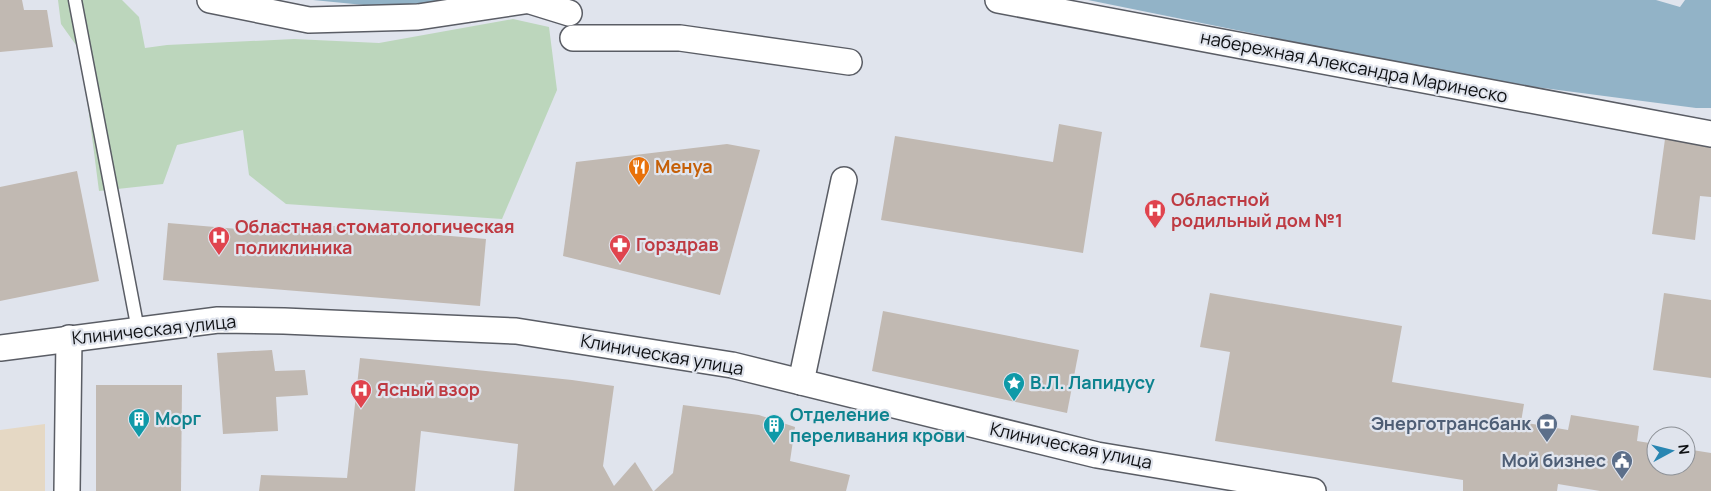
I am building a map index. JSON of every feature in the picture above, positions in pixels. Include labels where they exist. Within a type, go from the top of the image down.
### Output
[{"type":"street","points":[[210,0],[309,20],[418,17],[528,0],[569,13]]},
{"type":"street","name":"набережная Александра Маринеско","points":[[998,0],[1711,134]]},
{"type":"street","points":[[573,38],[680,38],[849,62]]},
{"type":"street","points":[[801,382],[844,180]]},
{"type":"street","name":"Клиническая улица","points":[[0,348],[69,338],[228,320],[516,331],[732,365],[1097,455],[1313,491]]},
{"type":"street","points":[[66,491],[69,338]]},
{"type":"lane","points":[[75,0],[138,330]]},
{"type":"shaded area","points":[[45,424],[45,491],[0,491],[0,430]]},
{"type":"green space","points":[[58,0],[122,0],[139,17],[145,48],[167,45],[294,39],[379,43],[513,19],[549,27],[557,90],[502,219],[286,204],[249,175],[243,130],[177,145],[163,184],[99,191],[81,52],[61,24]]},
{"type":"water","points":[[313,0],[447,0],[415,10]]},
{"type":"water","points":[[1088,0],[1656,0],[1680,7],[1685,0],[1711,0],[1711,108],[1696,108],[1482,80]]},
{"type":"building","points":[[0,0],[22,0],[24,10],[47,10],[53,47],[0,52]]},
{"type":"building","points":[[1059,124],[1102,132],[1083,253],[881,220],[895,136],[1053,162]]},
{"type":"building","points":[[1665,139],[1711,147],[1711,197],[1700,196],[1695,240],[1652,234]]},
{"type":"building","points":[[727,144],[760,150],[720,295],[563,256],[576,162]]},
{"type":"building","points":[[77,171],[99,281],[0,301],[0,187]]},
{"type":"building","points":[[275,221],[486,239],[480,306],[163,280],[168,223],[274,232]]},
{"type":"building","points":[[1210,293],[1402,326],[1392,382],[1524,404],[1521,422],[1568,430],[1571,415],[1639,426],[1637,441],[1646,442],[1646,476],[1696,476],[1696,451],[1711,453],[1711,491],[1600,491],[1558,484],[1557,491],[1463,491],[1463,480],[1215,441],[1230,352],[1200,347]]},
{"type":"building","points":[[1664,293],[1711,300],[1711,378],[1653,370]]},
{"type":"building","points":[[883,311],[1079,350],[1067,413],[872,371]]},
{"type":"building","points":[[272,350],[275,371],[305,370],[308,395],[276,397],[278,431],[223,434],[217,353]]},
{"type":"building","points":[[360,358],[614,386],[603,466],[614,486],[635,462],[653,491],[514,491],[518,444],[421,431],[415,491],[259,491],[261,475],[347,478]]},
{"type":"building","name":"Морг","points":[[96,385],[182,385],[181,491],[96,491]]},
{"type":"building","points":[[683,405],[759,415],[795,427],[790,461],[850,475],[846,491],[654,491],[673,473]]},
{"type":"place","name":"Менуа","points":[[639,186]]},
{"type":"place","name":"Областной родильный дом №1","points":[[1155,229]]},
{"type":"place","name":"Областная стоматологическая поликлиника","points":[[219,256]]},
{"type":"place","name":"Горздрав","points":[[620,264]]},
{"type":"place","name":"В.Л. Лапидусу","points":[[1014,402]]},
{"type":"place","name":"Ясный взор","points":[[361,409]]},
{"type":"place","name":"Морг","points":[[139,438]]},
{"type":"place","name":"Энерготрансбанк","points":[[1547,443]]},
{"type":"place","name":"Отделение переливания крови","points":[[774,444]]},
{"type":"place","name":"Мой бизнес","points":[[1622,480]]}]
